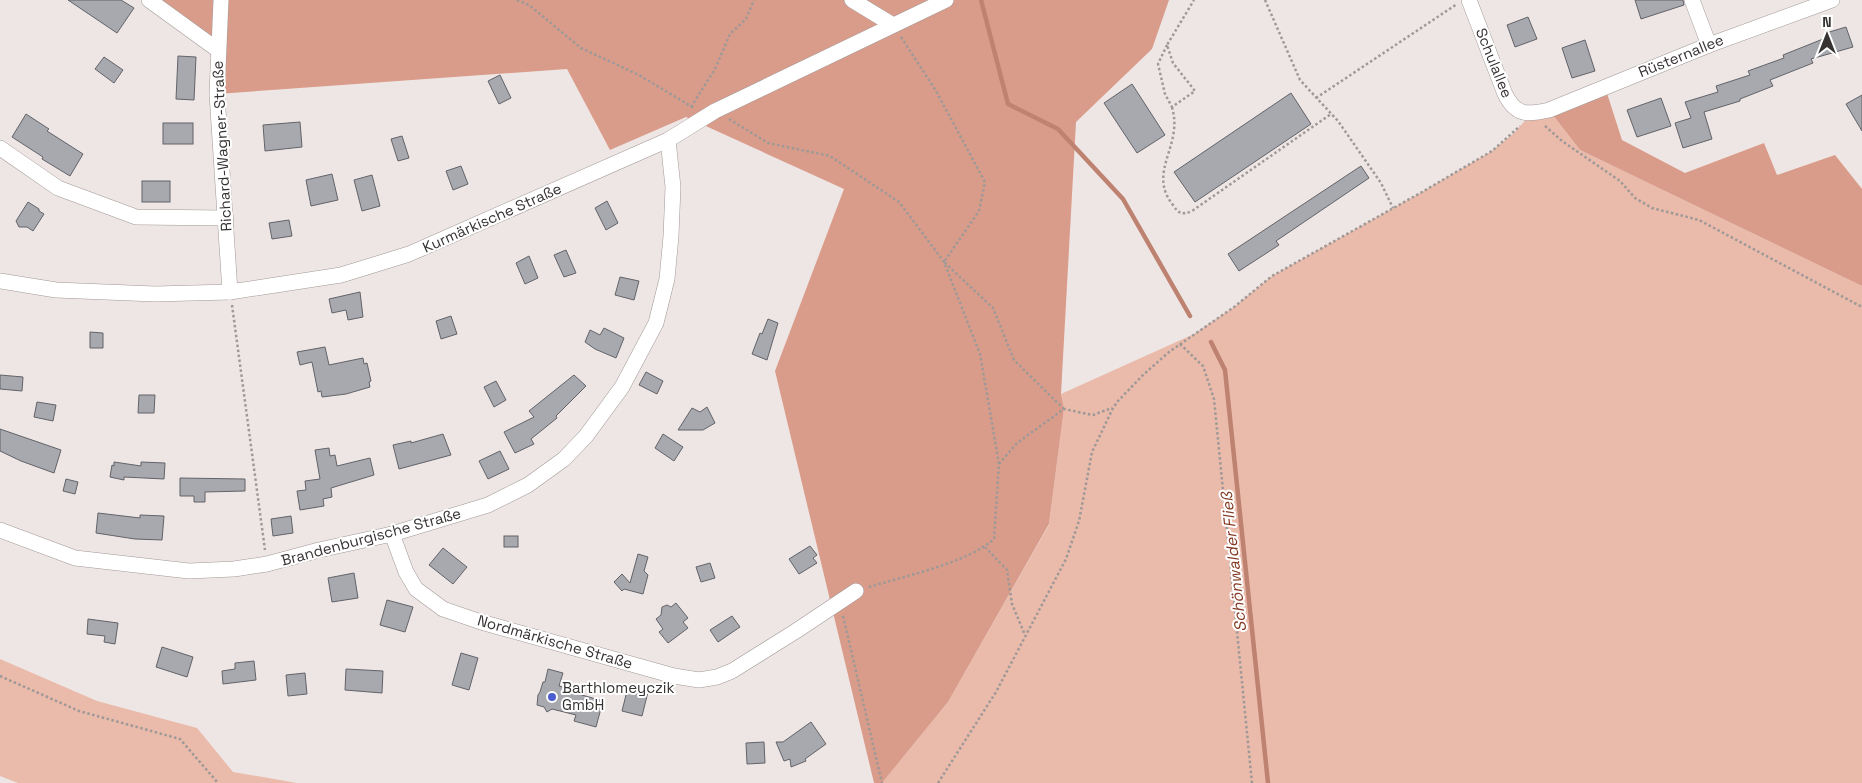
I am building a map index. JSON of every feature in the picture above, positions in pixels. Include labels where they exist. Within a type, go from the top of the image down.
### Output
[{"type":"street","points":[[149,0],[218,50]]},
{"type":"street","name":"Richard-Wagner-Straße","points":[[221,0],[217,94],[230,292]]},
{"type":"street","points":[[852,0],[893,26]]},
{"type":"street","name":"Kurmärkische Straße","points":[[0,281],[56,290],[155,294],[230,292],[341,275],[409,254],[668,140],[716,111],[946,0]]},
{"type":"street","name":"Schulallee","points":[[1469,0],[1511,106],[1521,112],[1531,114]]},
{"type":"street","points":[[1692,0],[1709,45]]},
{"type":"street","name":"Rüsternallee","points":[[1531,114],[1549,110],[1709,45],[1832,0]]},
{"type":"street","name":"Brandenburgische Straße","points":[[0,530],[75,558],[189,571],[234,569],[267,564],[392,534],[488,505],[528,485],[564,459],[586,436],[622,388],[656,323],[667,279],[673,187],[668,140]]},
{"type":"street","points":[[0,148],[58,188],[136,217],[226,218]]},
{"type":"street","name":"Nordmärkische Straße","points":[[392,534],[406,572],[416,589],[443,609],[674,676],[699,680],[717,677],[732,671],[856,591]]},
{"type":"path","points":[[518,0],[529,5],[581,48],[639,75],[691,107],[715,68],[730,34],[746,19],[754,0]]},
{"type":"path","points":[[1194,0],[1158,64],[1164,94],[1172,107],[1175,119],[1174,133],[1162,181],[1164,192],[1178,213],[1185,214],[1192,211],[1331,114]]},
{"type":"path","points":[[1265,0],[1300,80],[1331,114],[1358,149],[1381,183],[1393,208]]},
{"type":"path","points":[[1316,98],[1462,0]]},
{"type":"path","points":[[893,26],[936,91],[985,182],[979,211],[944,262]]},
{"type":"path","points":[[1167,45],[1173,63],[1195,91],[1172,107]]},
{"type":"path","points":[[716,111],[768,142],[830,156],[899,202],[944,262],[993,308],[1014,360],[1064,409],[1093,415],[1113,408]]},
{"type":"path","points":[[938,783],[996,692],[1066,559],[1074,540],[1092,452],[1113,408],[1143,375],[1180,344],[1234,307],[1272,276],[1492,150],[1514,133],[1531,114],[1562,141],[1620,181],[1635,198],[1652,208],[1699,220],[1862,307]]},
{"type":"path","points":[[856,591],[977,552],[994,539],[999,464],[980,354],[944,262]]},
{"type":"path","points":[[230,292],[267,564]]},
{"type":"path","points":[[1180,344],[1203,366],[1214,399],[1252,783]]},
{"type":"path","points":[[999,464],[1017,443],[1064,409]]},
{"type":"path","points":[[985,547],[1007,570],[1012,604],[1025,635]]},
{"type":"path","points":[[840,602],[882,783]]},
{"type":"path","points":[[0,676],[79,711],[180,739],[218,783]]},
{"type":"shaded area","points":[[161,0],[1169,0],[1152,49],[1076,122],[1061,394],[1064,409],[1049,524],[948,702],[882,783],[874,783],[775,371],[844,189],[686,117],[610,150],[567,69],[217,94],[218,50]]},
{"type":"shaded area","points":[[1605,87],[1622,140],[1685,173],[1764,143],[1777,175],[1835,155],[1862,189],[1862,286],[1580,150],[1549,110]]},
{"type":"shaded area","points":[[1549,110],[1580,150],[1862,286],[1862,783],[882,783],[948,702],[1049,525],[1064,409],[1061,394],[1194,334],[1234,307],[1272,276],[1492,151],[1514,133],[1531,114]]},
{"type":"shaded area","points":[[0,659],[97,701],[197,728],[233,772],[297,783],[18,783],[0,776]]},
{"type":"building","points":[[68,0],[121,0],[134,8],[117,33]]},
{"type":"building","points":[[1635,0],[1683,0],[1684,5],[1641,19]]},
{"type":"building","points":[[1528,17],[1537,39],[1515,47],[1507,25]]},
{"type":"building","points":[[1846,27],[1853,47],[1811,59],[1813,63],[1770,80],[1773,86],[1740,99],[1740,101],[1704,112],[1712,139],[1683,148],[1675,123],[1691,118],[1685,102],[1718,92],[1716,86],[1750,75],[1748,71],[1784,58],[1783,55],[1828,37],[1826,33]]},
{"type":"building","points":[[1585,40],[1595,71],[1572,78],[1562,48]]},
{"type":"building","points":[[178,56],[196,57],[194,100],[176,99]]},
{"type":"building","points":[[104,57],[123,70],[114,83],[95,69]]},
{"type":"building","points":[[500,75],[511,98],[499,104],[488,81]]},
{"type":"building","points":[[1132,84],[1165,135],[1137,153],[1104,103]]},
{"type":"building","points":[[1291,93],[1311,124],[1195,202],[1174,172]]},
{"type":"building","points":[[1862,95],[1862,131],[1846,104]]},
{"type":"building","points":[[1661,98],[1671,126],[1637,137],[1627,110]]},
{"type":"building","points":[[26,114],[49,129],[47,131],[83,154],[70,176],[42,159],[43,157],[12,137]]},
{"type":"building","points":[[300,122],[302,147],[265,151],[263,125]]},
{"type":"building","points":[[163,123],[193,123],[193,144],[163,144]]},
{"type":"building","points":[[402,136],[409,158],[398,161],[391,139]]},
{"type":"building","points":[[461,166],[468,184],[453,190],[446,171]]},
{"type":"building","points":[[1361,166],[1369,178],[1276,241],[1279,245],[1239,271],[1228,254]]},
{"type":"building","points":[[332,174],[338,200],[311,206],[306,180]]},
{"type":"building","points":[[372,175],[380,206],[362,211],[354,180]]},
{"type":"building","points":[[142,181],[170,181],[170,202],[142,202]]},
{"type":"building","points":[[607,201],[618,223],[606,230],[595,208]]},
{"type":"building","points":[[28,202],[44,214],[33,231],[27,227],[19,227],[16,221]]},
{"type":"building","points":[[289,220],[292,236],[272,239],[269,223]]},
{"type":"building","points":[[566,250],[576,273],[564,277],[554,255]]},
{"type":"building","points":[[529,256],[538,278],[525,284],[516,263]]},
{"type":"building","points":[[620,277],[639,281],[634,300],[615,295]]},
{"type":"building","points":[[360,292],[363,317],[348,320],[346,310],[332,313],[329,299]]},
{"type":"building","points":[[451,316],[457,334],[441,339],[436,321]]},
{"type":"building","points":[[768,319],[778,323],[767,360],[752,354]]},
{"type":"building","points":[[604,328],[624,338],[616,358],[595,349],[585,342],[590,330],[600,335]]},
{"type":"building","points":[[90,332],[103,333],[103,348],[90,348]]},
{"type":"building","points":[[325,347],[329,365],[363,358],[364,364],[367,363],[371,381],[369,382],[370,387],[346,394],[322,397],[321,391],[318,392],[312,362],[300,365],[297,352]]},
{"type":"building","points":[[646,372],[663,381],[657,394],[639,385]]},
{"type":"building","points":[[0,375],[23,377],[22,391],[0,389]]},
{"type":"building","points":[[574,375],[586,386],[556,416],[557,418],[531,439],[534,444],[515,453],[504,432],[534,417],[529,411]]},
{"type":"building","points":[[496,381],[506,400],[494,407],[484,387]]},
{"type":"building","points":[[139,395],[155,395],[154,413],[138,413]]},
{"type":"building","points":[[37,402],[56,405],[53,421],[34,417]]},
{"type":"building","points":[[707,407],[715,423],[703,430],[678,430],[692,408],[700,412]]},
{"type":"building","points":[[0,429],[61,450],[54,473],[0,451]]},
{"type":"building","points":[[443,434],[451,455],[399,469],[393,445],[411,441],[411,443]]},
{"type":"building","points":[[663,434],[683,447],[674,461],[655,448]]},
{"type":"building","points":[[329,448],[330,456],[335,455],[337,466],[370,458],[374,475],[331,488],[332,497],[323,499],[324,506],[300,510],[297,491],[306,490],[305,481],[320,479],[315,450]]},
{"type":"building","points":[[500,451],[509,469],[488,479],[479,461]]},
{"type":"building","points":[[114,462],[141,466],[141,462],[165,463],[164,479],[124,477],[124,480],[110,477]]},
{"type":"building","points":[[180,478],[245,479],[245,491],[205,492],[205,502],[194,502],[194,496],[180,496]]},
{"type":"building","points":[[66,479],[78,482],[75,494],[63,491]]},
{"type":"building","points":[[98,513],[140,518],[140,515],[164,516],[162,540],[135,539],[96,533]]},
{"type":"building","points":[[291,516],[293,533],[273,536],[271,519]]},
{"type":"building","points":[[504,536],[518,536],[518,547],[504,547]]},
{"type":"building","points":[[810,546],[817,555],[813,558],[817,563],[799,574],[789,559]]},
{"type":"building","points":[[443,548],[467,567],[453,584],[429,565]]},
{"type":"building","points":[[638,554],[648,557],[644,571],[648,575],[643,594],[624,589],[622,591],[614,582],[622,574],[630,583]]},
{"type":"building","points":[[710,563],[715,578],[701,582],[696,567]]},
{"type":"building","points":[[354,573],[358,598],[332,602],[328,578]]},
{"type":"building","points":[[387,600],[413,607],[405,632],[380,625]]},
{"type":"building","points":[[676,603],[688,618],[683,622],[688,628],[668,643],[659,632],[663,629],[656,619],[661,615],[662,607],[667,605],[671,607]]},
{"type":"building","points":[[732,616],[740,627],[718,642],[710,630]]},
{"type":"building","points":[[88,619],[118,623],[115,644],[104,642],[105,636],[87,634]]},
{"type":"building","points":[[162,647],[193,657],[187,677],[156,667]]},
{"type":"building","points":[[461,653],[478,658],[469,690],[452,685]]},
{"type":"building","points":[[254,661],[256,680],[223,684],[222,671],[235,669],[235,663]]},
{"type":"building","points":[[346,669],[383,671],[382,693],[345,690]]},
{"type":"building","points":[[548,669],[563,673],[559,686],[569,689],[568,691],[603,701],[596,727],[574,721],[576,715],[552,709],[547,712],[544,707],[537,705],[538,695],[543,682],[545,682]]},
{"type":"building","points":[[305,673],[307,694],[288,696],[286,675]]},
{"type":"building","points":[[628,687],[648,692],[642,716],[622,711]]},
{"type":"building","points":[[811,722],[826,744],[805,759],[806,761],[791,767],[790,759],[784,761],[776,742],[783,742]]},
{"type":"building","points":[[764,742],[765,763],[747,764],[746,743]]},
{"type":"waterway","name":"Schönwalder Fließ","points":[[981,0],[1008,104],[1058,129],[1123,199],[1190,316]]},
{"type":"waterway","name":"Schönwalder Fließ","points":[[1211,342],[1225,370],[1268,783]]},
{"type":"place","name":"Barthlomeyczik GmbH","points":[[552,697]]}]
